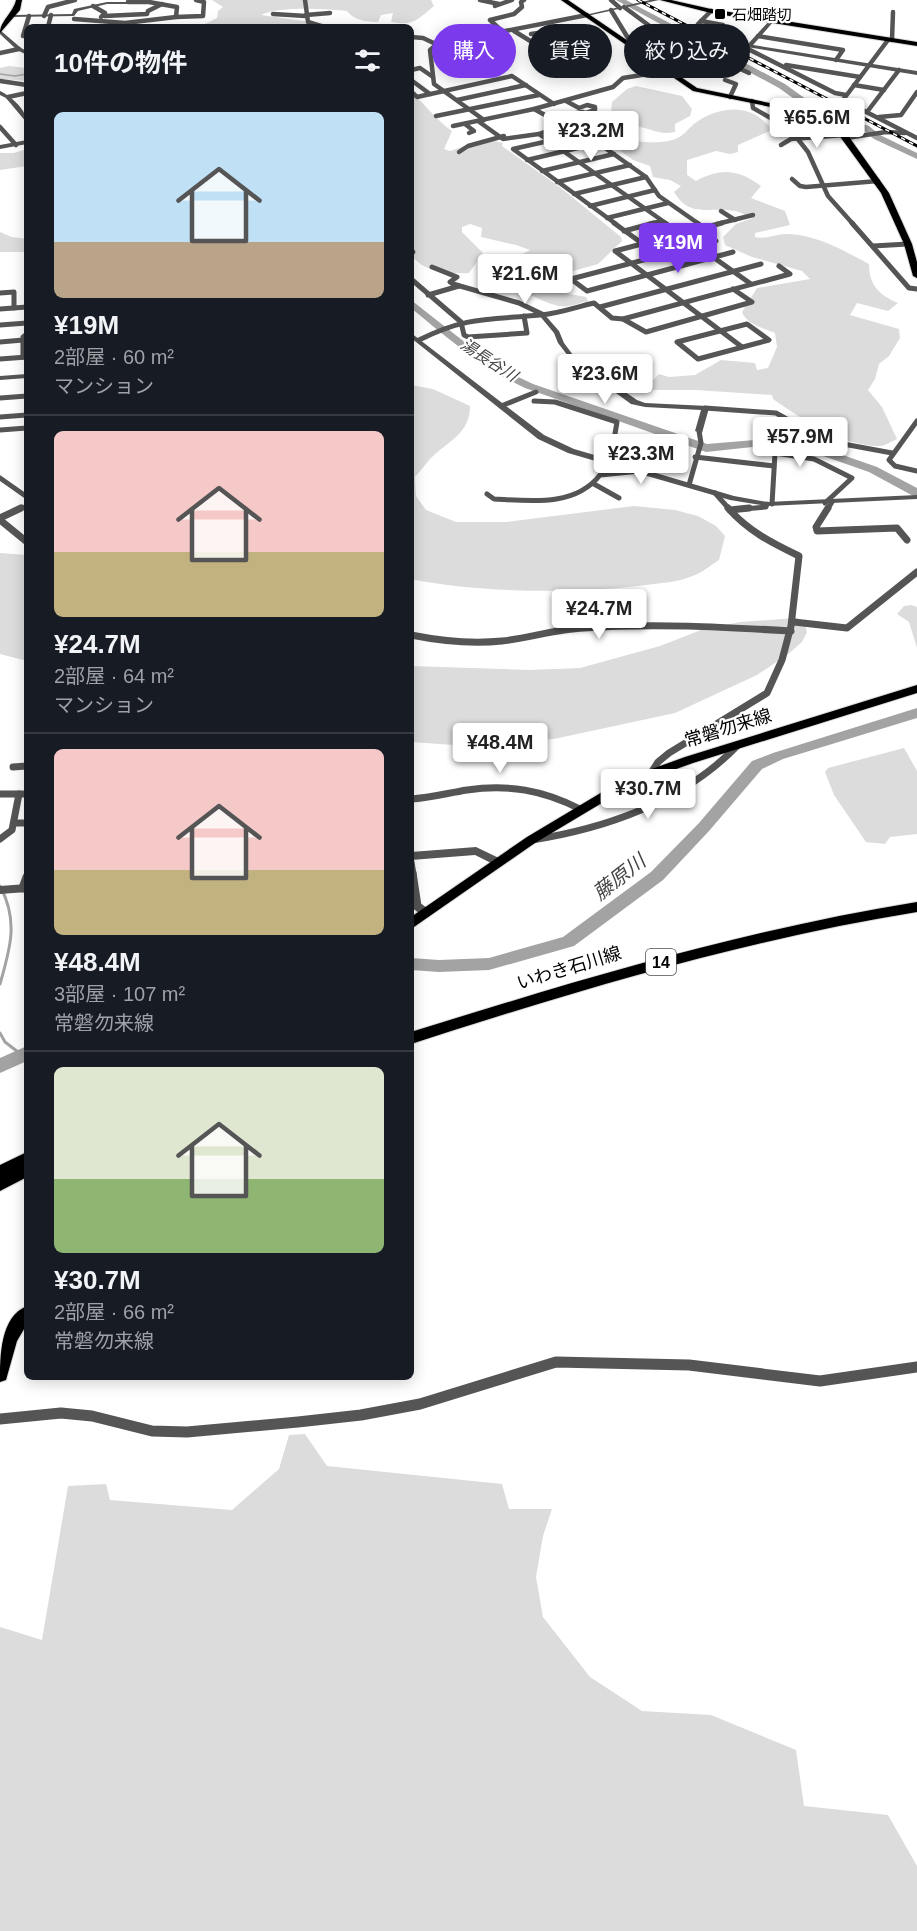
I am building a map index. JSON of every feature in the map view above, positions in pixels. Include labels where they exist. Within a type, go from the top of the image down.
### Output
[{"type":"main road","points":[[0,31],[20,6],[19,0]]},
{"type":"main road","points":[[564,0],[624,42]]},
{"type":"main road","points":[[663,0],[711,11],[917,44]]},
{"type":"main road","points":[[678,78],[698,91],[803,112],[837,127],[878,182],[908,244],[917,276]]},
{"type":"main road","name":"常磐勿来線","points":[[414,922],[498,862],[606,793],[651,773],[917,689]]},
{"type":"main road","name":"いわき石川線","points":[[414,1028],[564,981],[717,937],[820,914],[917,898]]},
{"type":"main road","name":"いわき石川線","points":[[414,1037],[519,1003],[721,945],[840,918],[917,907]]},
{"type":"main road","points":[[0,1172],[24,1160]]},
{"type":"main road","points":[[0,1184],[24,1171]]},
{"type":"main road","points":[[0,1374],[9,1341],[24,1317]]},
{"type":"street","points":[[44,16],[48,7],[75,0]]},
{"type":"street","points":[[150,24],[176,17],[202,16],[204,2],[196,0]]},
{"type":"street","points":[[304,0],[310,24]]},
{"type":"street","points":[[480,0],[497,5],[512,0]]},
{"type":"street","points":[[494,24],[490,20],[514,14],[522,7],[521,2],[524,0]]},
{"type":"street","points":[[611,0],[647,24]]},
{"type":"street","points":[[516,30],[657,0]]},
{"type":"street","points":[[71,24],[76,10],[128,1],[177,7],[176,17]]},
{"type":"street","points":[[90,22],[105,14],[148,13],[162,4]]},
{"type":"street","points":[[93,6],[105,14]]},
{"type":"street","points":[[611,10],[624,31]]},
{"type":"street","points":[[698,24],[711,11]]},
{"type":"street","points":[[893,12],[890,40],[843,100],[917,136]]},
{"type":"street","points":[[148,13],[160,21]]},
{"type":"street","points":[[273,14],[330,13]]},
{"type":"street","points":[[49,24],[51,15]]},
{"type":"street","points":[[12,16],[74,17],[97,24]]},
{"type":"street","points":[[27,24],[29,16]]},
{"type":"street","points":[[563,20],[568,24]]},
{"type":"street","points":[[700,21],[717,24]]},
{"type":"street","points":[[750,45],[772,21]]},
{"type":"street","points":[[525,28],[528,31]]},
{"type":"street","points":[[0,31],[24,52]]},
{"type":"street","points":[[758,36],[843,50],[836,60]]},
{"type":"street","points":[[414,37],[423,38],[432,43]]},
{"type":"street","points":[[750,46],[917,74]]},
{"type":"street","points":[[432,48],[430,50],[432,64]]},
{"type":"street","points":[[0,53],[19,49]]},
{"type":"street","points":[[750,50],[835,93],[846,95]]},
{"type":"street","points":[[777,64],[860,77]]},
{"type":"street","points":[[414,69],[420,68],[432,76]]},
{"type":"street","points":[[867,112],[899,70]]},
{"type":"street","points":[[414,94],[417,97],[512,76],[554,104]]},
{"type":"street","points":[[434,78],[434,84],[470,110],[503,139],[539,134],[563,125],[534,109]]},
{"type":"street","points":[[453,126],[566,101],[613,87],[624,78]]},
{"type":"street","points":[[725,80],[736,84],[730,97]]},
{"type":"street","points":[[0,81],[24,85]]},
{"type":"street","points":[[414,82],[430,94]]},
{"type":"street","points":[[457,100],[526,85]]},
{"type":"street","points":[[854,85],[884,90]]},
{"type":"street","points":[[877,117],[901,115],[917,92]]},
{"type":"street","points":[[0,93],[8,97],[24,114]]},
{"type":"street","points":[[8,97],[24,94]]},
{"type":"street","points":[[436,116],[539,94]]},
{"type":"street","points":[[552,117],[595,110],[595,107],[587,105],[579,108],[566,101]]},
{"type":"street","points":[[752,101],[753,108],[784,126],[798,139],[808,154],[822,187],[909,288],[917,289]]},
{"type":"street","points":[[586,113],[594,119],[605,121]]},
{"type":"street","points":[[459,152],[468,146],[560,123]]},
{"type":"street","points":[[465,124],[474,131],[469,134]]},
{"type":"street","points":[[0,127],[2,133],[16,145]]},
{"type":"street","points":[[643,243],[513,149],[584,133],[646,177],[668,203],[704,228]]},
{"type":"street","points":[[781,145],[788,140],[798,139],[882,133],[910,134]]},
{"type":"street","points":[[539,134],[751,284]]},
{"type":"street","points":[[0,147],[24,143]]},
{"type":"street","points":[[527,160],[599,143]]},
{"type":"street","points":[[542,171],[614,154]]},
{"type":"street","points":[[557,182],[630,165]]},
{"type":"street","points":[[574,194],[646,177]]},
{"type":"street","points":[[792,179],[802,187],[878,182]]},
{"type":"street","points":[[590,206],[655,190]]},
{"type":"street","points":[[607,218],[668,203]]},
{"type":"street","points":[[721,211],[735,220]]},
{"type":"street","points":[[742,347],[615,251],[753,215]]},
{"type":"street","points":[[624,231],[662,221]]},
{"type":"street","points":[[716,241],[571,279],[587,291],[733,252]]},
{"type":"street","points":[[873,246],[908,244]]},
{"type":"street","points":[[600,307],[761,264]]},
{"type":"street","points":[[419,340],[461,322],[490,317],[543,315],[594,303],[612,318],[623,319],[790,274],[779,266]]},
{"type":"street","points":[[432,267],[457,277],[450,282],[459,286],[519,303],[543,315],[557,332],[561,343],[574,360],[634,402],[651,406],[776,413],[806,430],[852,447],[892,453]]},
{"type":"street","points":[[414,282],[461,322],[464,335],[468,337],[524,334],[529,332],[524,316]]},
{"type":"street","points":[[428,295],[459,286]]},
{"type":"street","points":[[623,319],[646,332],[752,302],[734,289]]},
{"type":"street","points":[[0,293],[14,292],[14,308]]},
{"type":"street","points":[[0,309],[24,307]]},
{"type":"street","points":[[0,325],[24,323]]},
{"type":"street","points":[[747,324],[769,340],[698,359],[677,342],[721,331],[747,324]]},
{"type":"street","points":[[24,336],[24,348]]},
{"type":"street","points":[[414,337],[549,442],[610,463],[715,492],[770,504],[916,497]]},
{"type":"street","points":[[0,342],[23,340]]},
{"type":"street","points":[[0,359],[24,357]]},
{"type":"street","points":[[0,378],[24,376]]},
{"type":"street","points":[[501,406],[536,392]]},
{"type":"street","points":[[0,398],[24,396]]},
{"type":"street","points":[[534,401],[555,402],[617,422],[610,463]]},
{"type":"street","points":[[688,485],[698,450],[699,431],[705,408]]},
{"type":"street","points":[[0,417],[24,415]]},
{"type":"street","points":[[917,421],[889,460],[891,465],[917,471]]},
{"type":"street","points":[[0,430],[24,428]]},
{"type":"street","points":[[643,472],[651,443]]},
{"type":"street","points":[[698,450],[774,466]]},
{"type":"street","points":[[770,504],[775,453],[802,456],[852,478],[829,502],[816,527],[818,531],[897,528],[907,540]]},
{"type":"street","points":[[487,494],[494,499],[548,502],[581,492],[594,484],[600,476],[643,472]]},
{"type":"street","points":[[0,478],[24,495]]},
{"type":"street","points":[[594,484],[619,498]]},
{"type":"street","points":[[651,773],[658,762],[669,753],[767,693],[775,680],[794,622],[798,556],[762,538],[740,522],[715,492]]},
{"type":"street","points":[[729,510],[765,507],[770,504]]},
{"type":"street","points":[[24,507],[0,519],[24,539]]},
{"type":"street","points":[[794,622],[847,628],[917,572]]},
{"type":"street","points":[[414,636],[444,642],[474,643],[514,639],[554,630],[679,625],[791,631]]},
{"type":"street","points":[[531,840],[555,837],[603,823],[655,803],[716,767],[738,745]]},
{"type":"street","points":[[14,767],[24,766]]},
{"type":"street","points":[[414,799],[468,790],[512,787],[553,795],[580,809]]},
{"type":"street","points":[[0,794],[23,794],[14,823],[0,839]]},
{"type":"street","points":[[14,823],[24,823]]},
{"type":"street","points":[[414,856],[476,851],[498,862]]},
{"type":"street","points":[[414,884],[417,906],[426,913]]},
{"type":"street","points":[[2,890],[24,888]]},
{"type":"street","points":[[0,1419],[61,1413],[92,1416],[152,1431],[187,1432],[298,1422],[361,1415],[420,1404],[556,1362],[689,1365],[820,1381],[917,1367]]},
{"type":"shaded area","points":[[212,0],[431,0],[434,6],[419,18],[405,23],[391,22],[393,13],[381,15],[378,22],[374,22],[357,18],[347,11],[303,9],[279,10],[261,15],[326,24],[205,24],[217,18],[218,11],[223,7]]},
{"type":"shaded area","points":[[9,66],[24,68],[24,81],[0,79],[0,68]]},
{"type":"shaded area","points":[[636,86],[682,96],[692,109],[690,116],[675,124],[675,132],[664,133],[633,126],[627,139],[662,142],[676,139],[708,116],[728,110],[756,115],[772,130],[738,145],[738,152],[730,154],[716,151],[687,160],[687,175],[696,181],[714,174],[730,172],[745,176],[761,186],[751,198],[785,211],[790,225],[755,233],[755,237],[764,238],[784,234],[810,237],[830,244],[869,264],[871,278],[876,288],[880,293],[898,303],[888,311],[857,303],[850,315],[899,329],[900,338],[889,356],[879,364],[875,379],[868,390],[882,407],[897,439],[880,446],[852,442],[810,423],[773,399],[772,395],[696,390],[652,390],[650,383],[659,374],[669,377],[695,375],[721,360],[755,363],[757,370],[768,368],[777,347],[775,333],[751,323],[742,312],[757,288],[810,279],[802,271],[752,257],[725,245],[723,237],[736,224],[753,218],[735,211],[701,210],[687,206],[674,192],[681,186],[670,180],[653,177],[650,166],[633,160],[604,139],[604,135],[594,135],[590,130],[611,112],[612,102],[627,89]]},
{"type":"shaded area","points":[[414,95],[452,131],[444,149],[450,151],[485,139],[503,143],[502,146],[561,188],[621,237],[622,241],[598,264],[548,278],[547,284],[570,294],[586,297],[588,301],[570,306],[551,304],[515,289],[499,289],[511,260],[530,250],[481,237],[482,228],[470,224],[462,227],[462,232],[483,253],[469,273],[437,271],[414,258]]},
{"type":"shaded area","points":[[24,150],[24,166],[0,170],[0,153]]},
{"type":"shaded area","points":[[0,232],[24,239],[24,252],[0,252]]},
{"type":"shaded area","points":[[414,386],[433,389],[470,406],[469,416],[462,430],[431,458],[415,477],[416,496],[426,510],[456,522],[507,522],[634,506],[675,510],[698,516],[716,526],[725,536],[719,560],[698,574],[677,581],[619,588],[559,591],[438,584],[414,580]]},
{"type":"shaded area","points":[[0,553],[24,555],[24,660],[0,654]]},
{"type":"shaded area","points":[[904,606],[917,607],[917,648],[909,622],[897,614]]},
{"type":"shaded area","points":[[797,618],[804,622],[807,632],[802,642],[787,655],[757,675],[675,713],[554,739],[454,745],[414,742],[414,666],[529,670],[580,668],[660,646],[701,630],[740,622]]},
{"type":"shaded area","points":[[904,748],[917,771],[917,834],[890,837],[885,844],[866,842],[834,795],[825,772],[828,768]]},
{"type":"shaded area","points":[[305,1434],[327,1466],[502,1484],[509,1509],[552,1509],[543,1536],[536,1577],[543,1617],[590,1677],[642,1711],[711,1715],[796,1750],[804,1806],[888,1815],[917,1866],[917,1931],[0,1931],[0,1627],[42,1640],[68,1486],[106,1484],[110,1500],[232,1510],[279,1469],[289,1435]]},
{"type":"waterway","points":[[620,0],[782,86],[807,104],[830,116],[866,128],[877,137],[917,156]]},
{"type":"waterway","points":[[0,74],[24,74]]},
{"type":"waterway","name":"湯長谷川","points":[[414,305],[458,342],[510,377],[529,386],[706,448],[780,441],[810,447],[873,469],[907,486],[917,494]]},
{"type":"waterway","name":"藤原川","points":[[414,964],[439,966],[489,964],[568,942],[657,876],[704,827],[757,765],[778,756],[917,713]]},
{"type":"waterway","points":[[0,886],[6,899],[11,923],[7,959],[0,984]]},
{"type":"waterway","points":[[0,1033],[5,1042],[22,1055]]},
{"type":"waterway","name":"藤原川","points":[[0,1066],[24,1054]]},
{"type":"railway","points":[[638,0],[917,146]]},
{"type":"place","name":"石畑踏切","points":[[720,14]]}]
